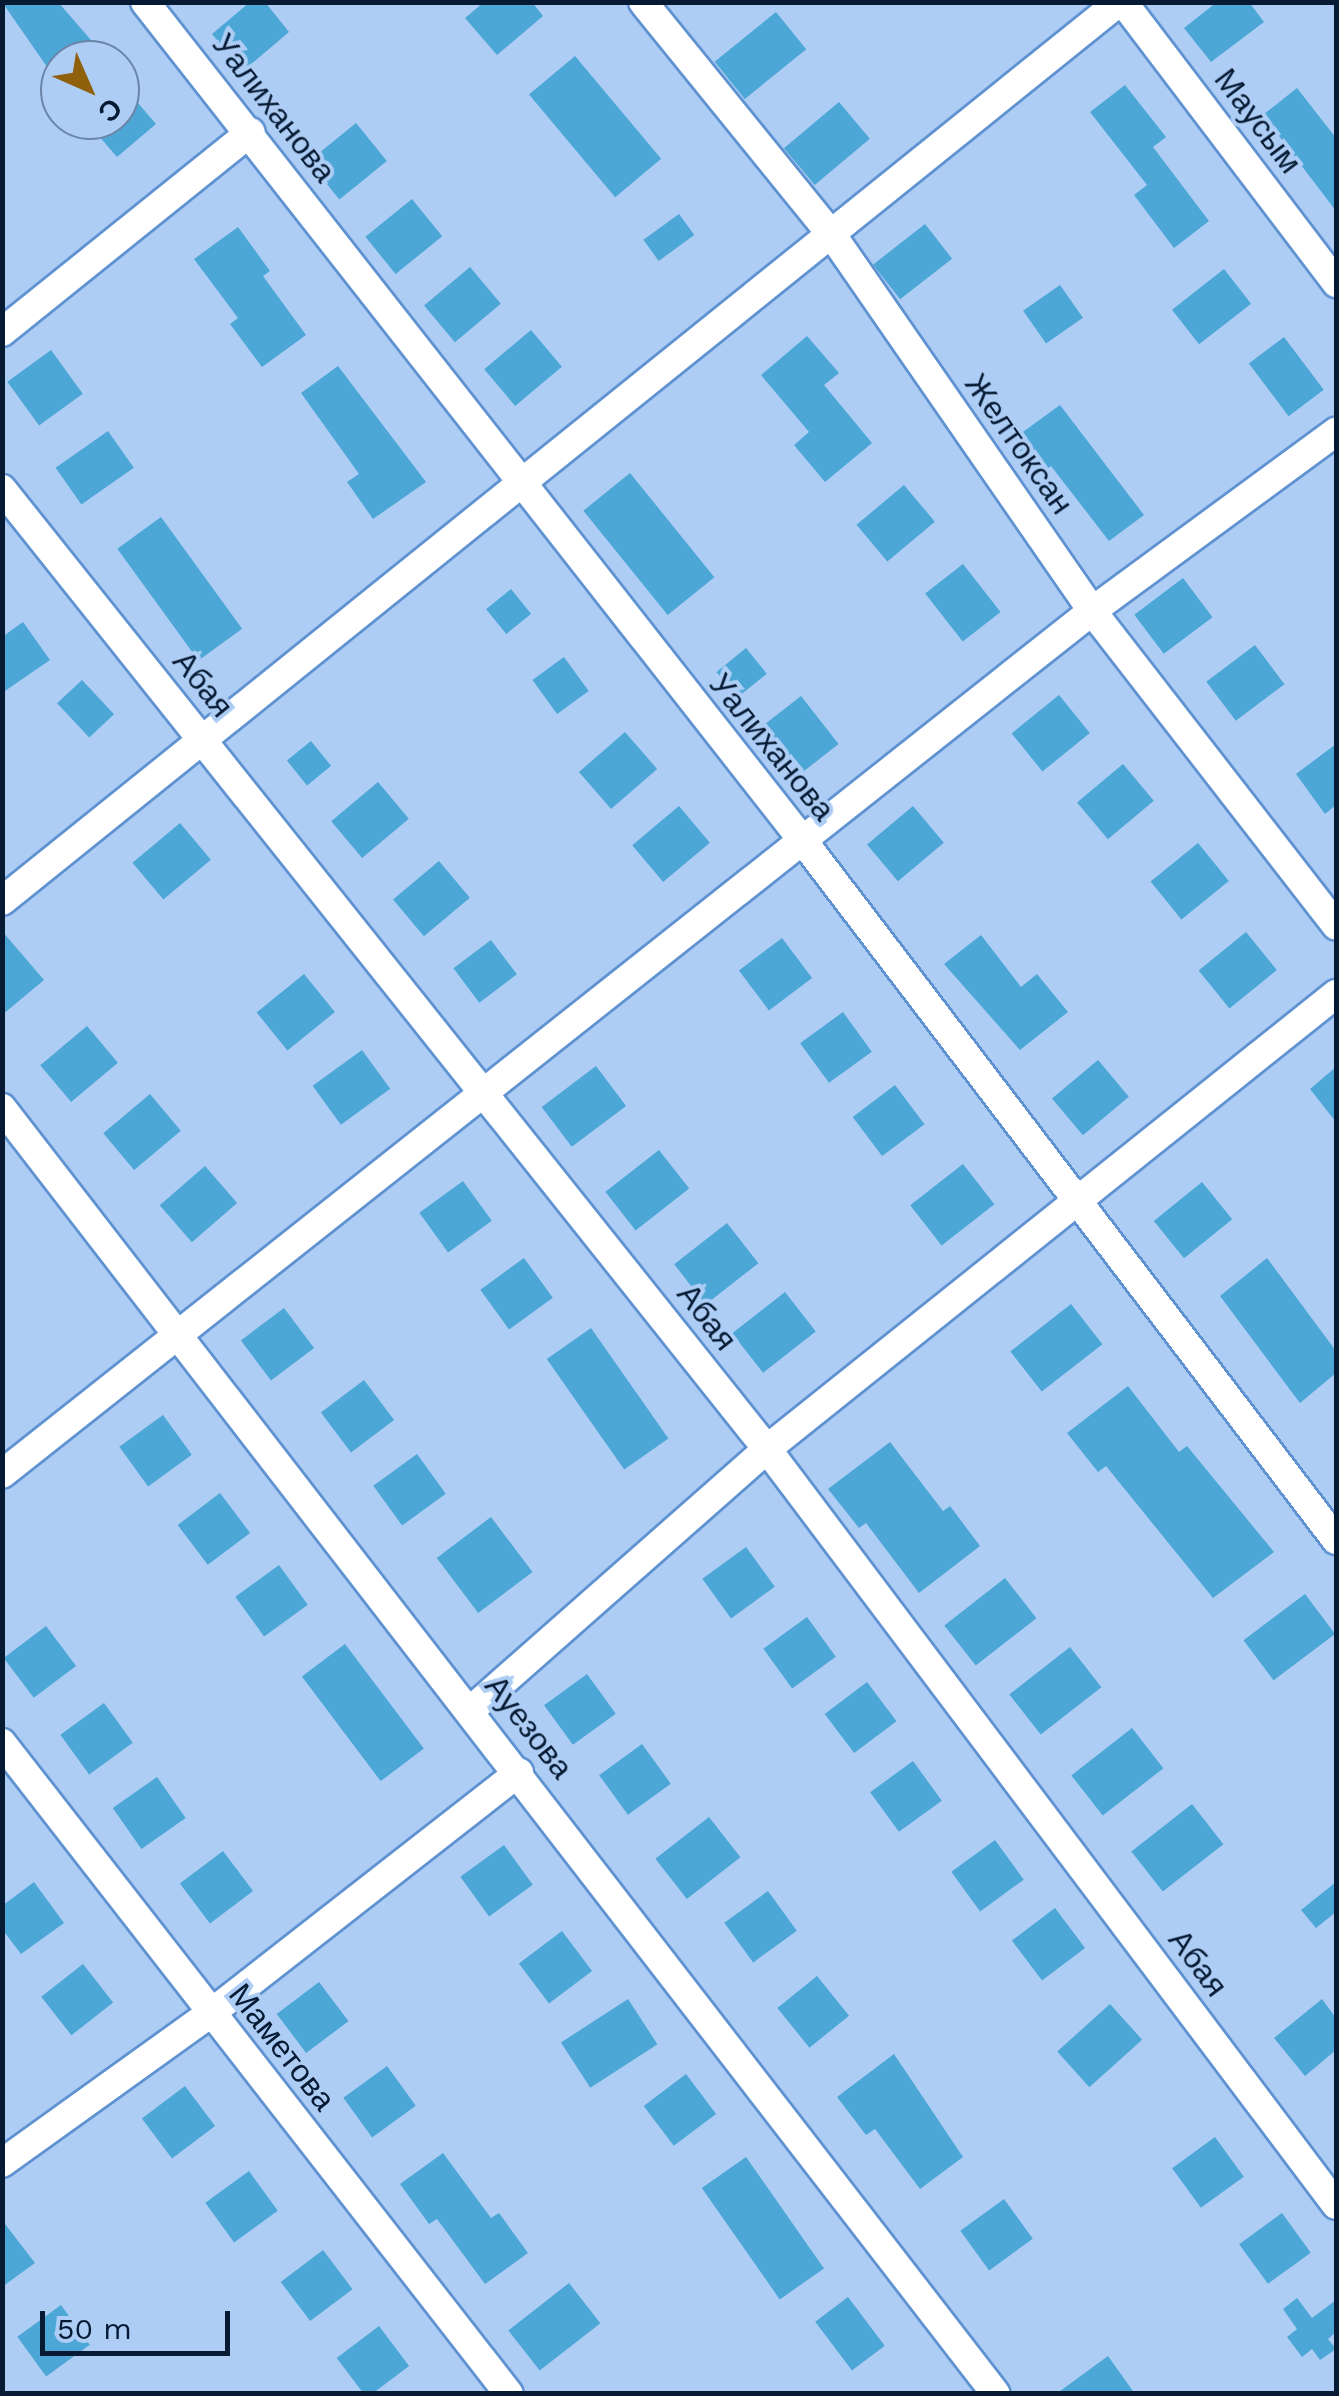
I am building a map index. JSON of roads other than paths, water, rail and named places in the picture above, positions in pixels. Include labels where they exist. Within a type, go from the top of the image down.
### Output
[{"type":"street","name":"Уалиханова","points":[[144,2],[250,132],[520,487],[802,841],[1336,1540]]},
{"type":"street","name":"Желтоксан","points":[[643,2],[832,235],[1092,612],[1336,925]]},
{"type":"street","points":[[2,901],[1121,2]]},
{"type":"street","name":"Маусым","points":[[1121,2],[1336,283]]},
{"type":"street","points":[[2,332],[250,132]]},
{"type":"street","points":[[2,1474],[1092,612],[1336,432]]},
{"type":"street","name":"Абая","points":[[2,489],[767,1449],[1336,2205]]},
{"type":"street","points":[[471,1710],[767,1449],[1336,994]]},
{"type":"street","name":"Ауезова","points":[[2,1108],[520,1772],[996,2394]]},
{"type":"street","name":"Маметова","points":[[2,1743],[509,2394]]},
{"type":"street","points":[[2,2163],[211,2013],[520,1772]]}]
